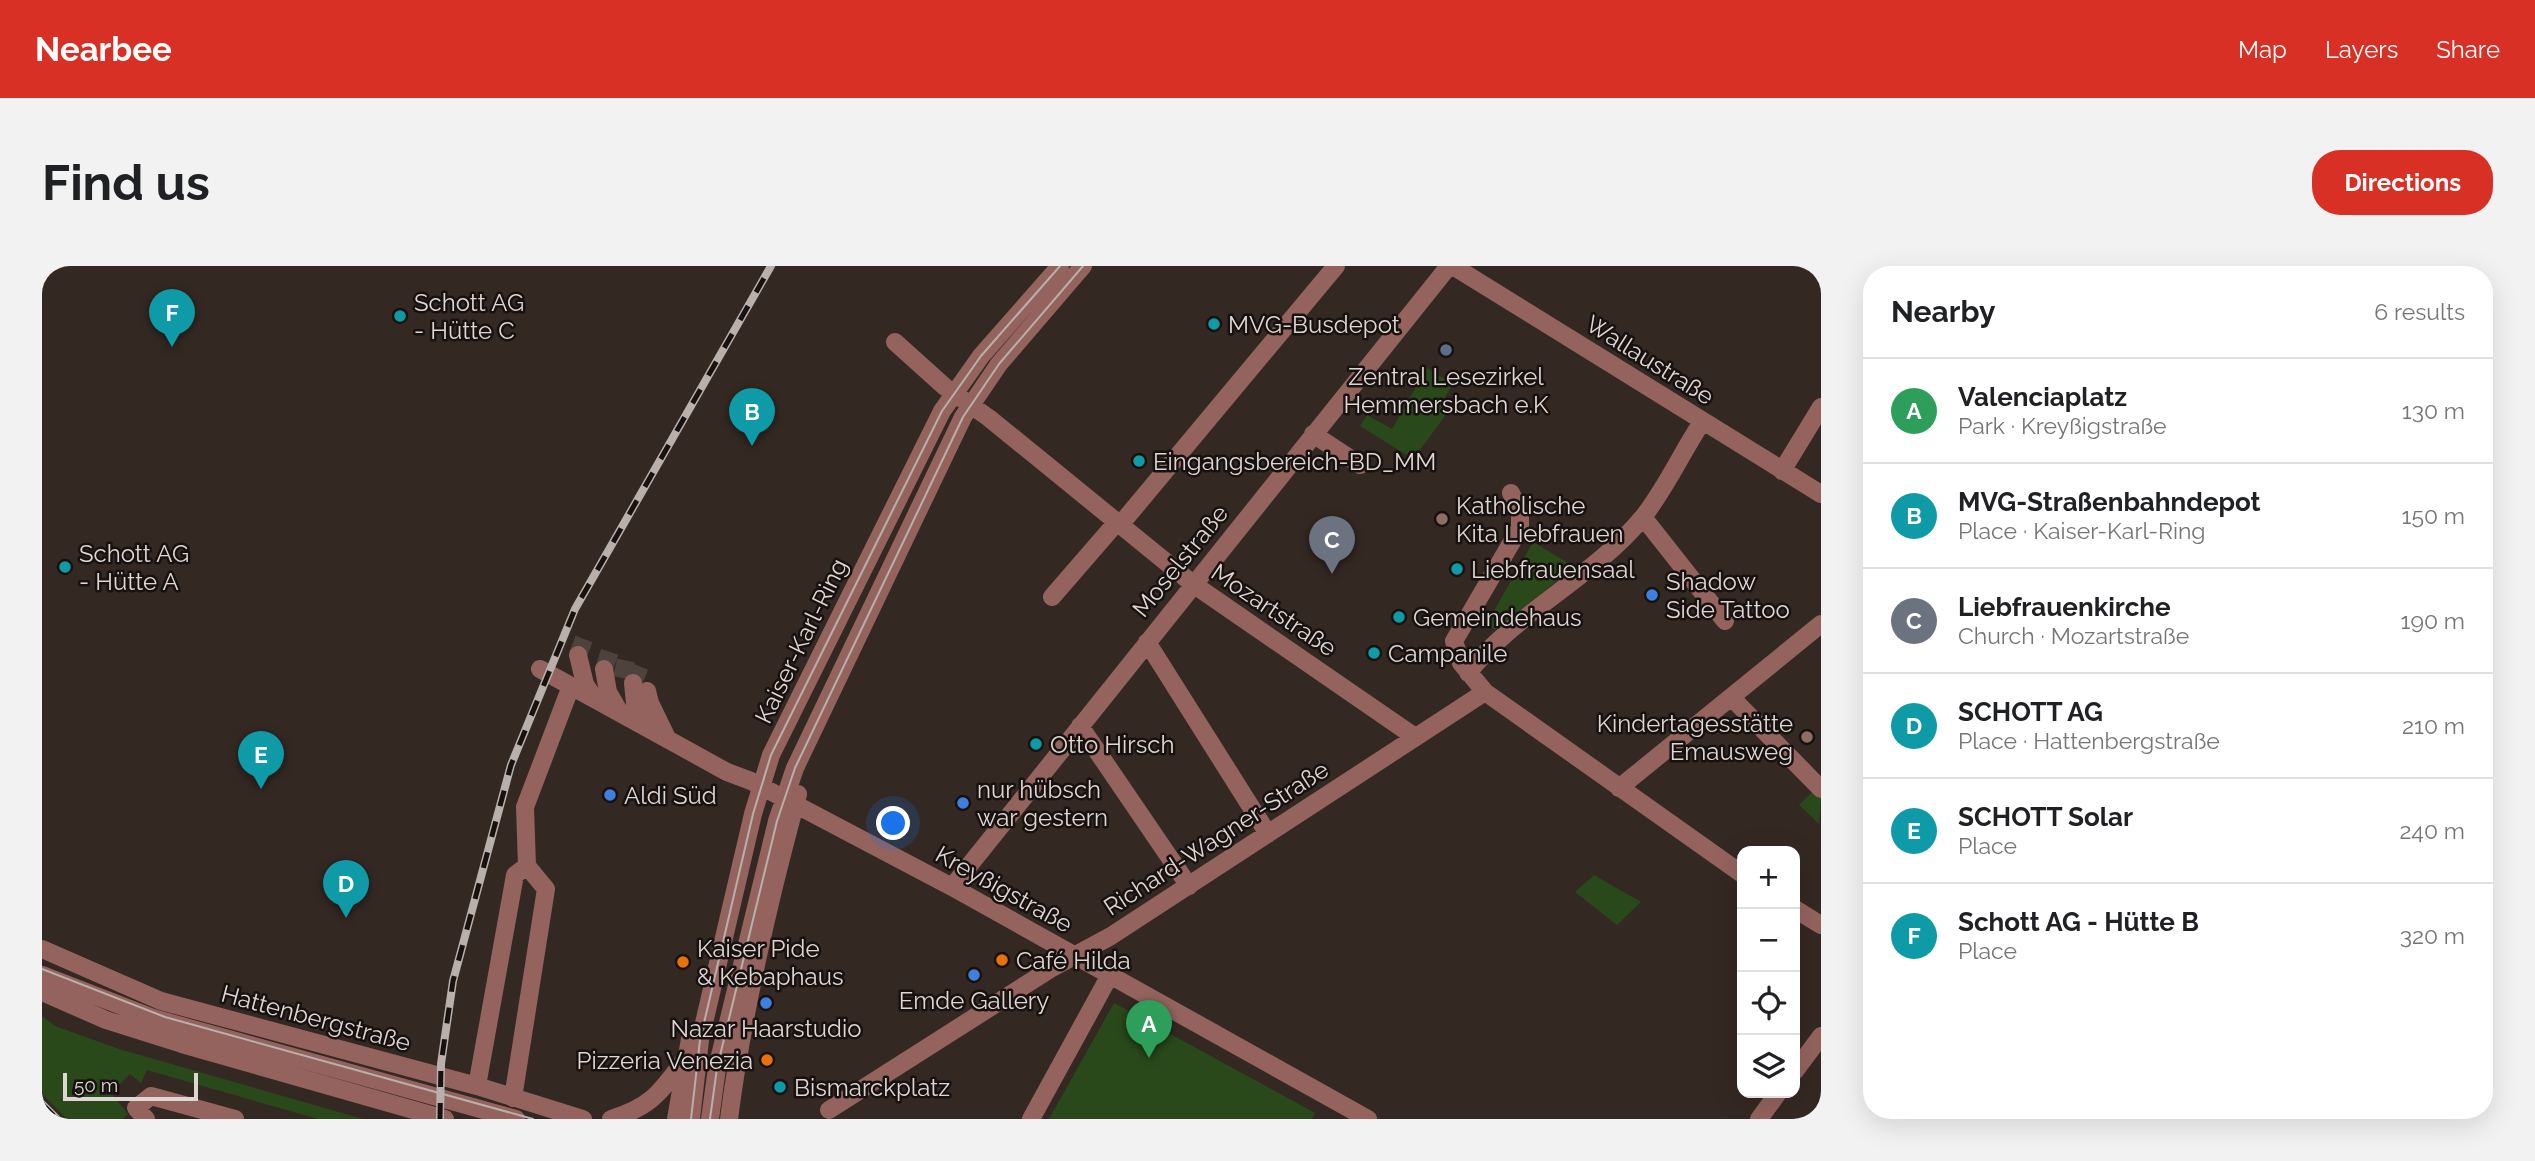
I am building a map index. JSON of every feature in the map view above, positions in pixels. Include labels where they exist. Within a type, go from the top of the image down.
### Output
[{"type":"street","name":"Kaiser-Karl-Ring","points":[[691,1119],[700,1040],[762,751],[949,390],[1046,266]]},
{"type":"street","name":"Kaiser-Karl-Ring","points":[[949,390],[1060,266]]},
{"type":"street","name":"Kaiser-Karl-Ring","points":[[729,1119],[736,1064],[781,854],[795,768],[974,407],[999,364],[1083,266]]},
{"type":"street","name":"Kaiser-Karl-Ring","points":[[974,407],[1096,266]]},
{"type":"street","points":[[1052,597],[1119,524],[1336,266]]},
{"type":"street","name":"Wallaustraße","points":[[1451,266],[1821,495]]},
{"type":"street","name":"Moselstraße","points":[[952,887],[1313,434],[1451,266]]},
{"type":"street","name":"Mozartstraße","points":[[895,342],[949,390],[1025,436],[1119,524],[1193,584],[1415,737]]},
{"type":"street","points":[[1782,471],[1821,407]]},
{"type":"street","points":[[1468,673],[1482,656],[1577,578],[1643,517],[1702,422]]},
{"type":"street","points":[[1313,434],[1360,465]]},
{"type":"street","points":[[1511,493],[1520,512],[1520,528],[1454,641],[1461,663],[1485,692],[1737,871]]},
{"type":"street","points":[[1643,517],[1725,621]]},
{"type":"street","points":[[1619,788],[1821,624]]},
{"type":"street","points":[[1147,642],[1268,834]]},
{"type":"street","points":[[578,655],[584,684],[594,698]]},
{"type":"street","points":[[604,668],[608,692],[632,716]]},
{"type":"street","name":"Kreyßigstraße","points":[[540,669],[632,716],[669,741],[727,772],[790,801],[952,887],[1368,1119]]},
{"type":"street","points":[[632,716],[634,684],[650,703],[669,741]]},
{"type":"street","points":[[513,1098],[546,889],[527,866],[525,807],[571,686]]},
{"type":"street","name":"Richard-Wagner-Straße","points":[[829,1110],[1189,886],[1485,692]]},
{"type":"street","points":[[1731,697],[1821,789]]},
{"type":"street","points":[[1080,726],[1189,886]]},
{"type":"street","name":"Kaiser-Karl-Ring","points":[[685,1059],[756,784]]},
{"type":"street","name":"Kaiser-Karl-Ring","points":[[709,1114],[717,1068],[790,801]]},
{"type":"street","points":[[477,1086],[515,875],[527,866]]},
{"type":"street","points":[[1800,912],[1821,925]]},
{"type":"street","name":"Hattenbergstraße","points":[[42,949],[161,1001],[477,1086],[583,1119]]},
{"type":"street","name":"Hattenbergstraße","points":[[42,975],[153,1018],[516,1119]]},
{"type":"street","points":[[1031,1119],[1110,975]]},
{"type":"street","points":[[42,992],[71,1007],[131,1028],[394,1112],[445,1119]]},
{"type":"street","points":[[1800,1064],[1821,1036]]},
{"type":"street","points":[[611,1119],[635,1112],[652,1101],[685,1059]]},
{"type":"street","points":[[676,1119],[685,1059]]},
{"type":"street","points":[[146,1119],[136,1108],[151,1096],[235,1119]]},
{"type":"street","points":[[1759,1119],[1774,1098]]},
{"type":"green space","points":[[1427,368],[1453,384],[1445,397],[1454,404],[1413,459],[1360,426],[1367,415],[1392,429]]},
{"type":"green space","points":[[1533,542],[1570,564],[1571,570],[1495,630],[1486,625]]},
{"type":"green space","points":[[1814,790],[1821,797],[1819,824],[1799,805]]},
{"type":"green space","points":[[1594,875],[1641,902],[1617,925],[1575,892]]},
{"type":"green space","points":[[1114,1003],[1315,1113],[1312,1119],[1049,1119]]},
{"type":"green space","points":[[42,1016],[55,1026],[119,1049],[363,1119],[318,1119],[147,1070],[141,1083],[130,1074],[111,1093],[128,1114],[123,1119],[67,1119],[42,1094]]},
{"type":"tunnel","points":[[578,655],[584,639]]},
{"type":"tunnel","points":[[604,669],[610,651]]},
{"type":"tunnel","points":[[633,683],[643,658]]},
{"type":"tunnel","points":[[622,678],[626,660]]},
{"type":"tram line","points":[[691,1119],[700,1040],[753,814],[771,755],[942,411],[981,356],[1060,266]]},
{"type":"tram line","points":[[710,1119],[717,1068],[777,821],[795,768],[963,417],[999,364],[1083,266]]},
{"type":"tram line","points":[[42,969],[165,1017],[533,1119]]},
{"type":"railway","points":[[440,1119],[441,1064],[453,981],[511,765],[575,609],[771,266]]},
{"type":"railway","points":[[42,1104],[57,1119]]},
{"type":"place","name":"Schott AG - Hütte C","points":[[400,316]]},
{"type":"place","name":"MVG-Busdepot","points":[[1214,324]]},
{"type":"place","name":"Schott AG - Hütte B","points":[[172,347]]},
{"type":"place","name":"Zentral Lesezirkel Hemmersbach e.K","points":[[1446,350]]},
{"type":"place","name":"MVG-Straßenbahndepot","points":[[752,446]]},
{"type":"place","name":"Eingangsbereich-BD_MM","points":[[1139,461]]},
{"type":"place","name":"Katholische Kita Liebfrauen","points":[[1442,519]]},
{"type":"place","name":"Schott AG - Hütte A","points":[[65,567]]},
{"type":"place","name":"Liebfrauensaal","points":[[1457,569]]},
{"type":"place","name":"Liebfrauenkirche","points":[[1332,574]]},
{"type":"place","name":"Shadow Side Tattoo","points":[[1652,595]]},
{"type":"place","name":"Gemeindehaus","points":[[1399,617]]},
{"type":"place","name":"Campanile","points":[[1374,653]]},
{"type":"place","name":"Kindertagesstätte Emausweg","points":[[1807,737]]},
{"type":"place","name":"Otto Hirsch","points":[[1036,744]]},
{"type":"place","name":"SCHOTT Solar","points":[[261,789]]},
{"type":"place","name":"Aldi Süd","points":[[610,795]]},
{"type":"place","name":"nur hübsch war gestern","points":[[963,803]]},
{"type":"place","name":"SCHOTT AG","points":[[346,918]]},
{"type":"place","name":"Café Hilda","points":[[1002,960]]},
{"type":"place","name":"Kaiser Pide & Kebaphaus","points":[[683,962]]},
{"type":"place","name":"Emde Gallery","points":[[974,975]]},
{"type":"place","name":"Nazar Haarstudio","points":[[766,1003]]},
{"type":"place","name":"Valenciaplatz","points":[[1149,1058]]},
{"type":"place","name":"Pizzeria Venezia","points":[[767,1060]]},
{"type":"place","name":"Bismarckplatz","points":[[780,1087]]}]
